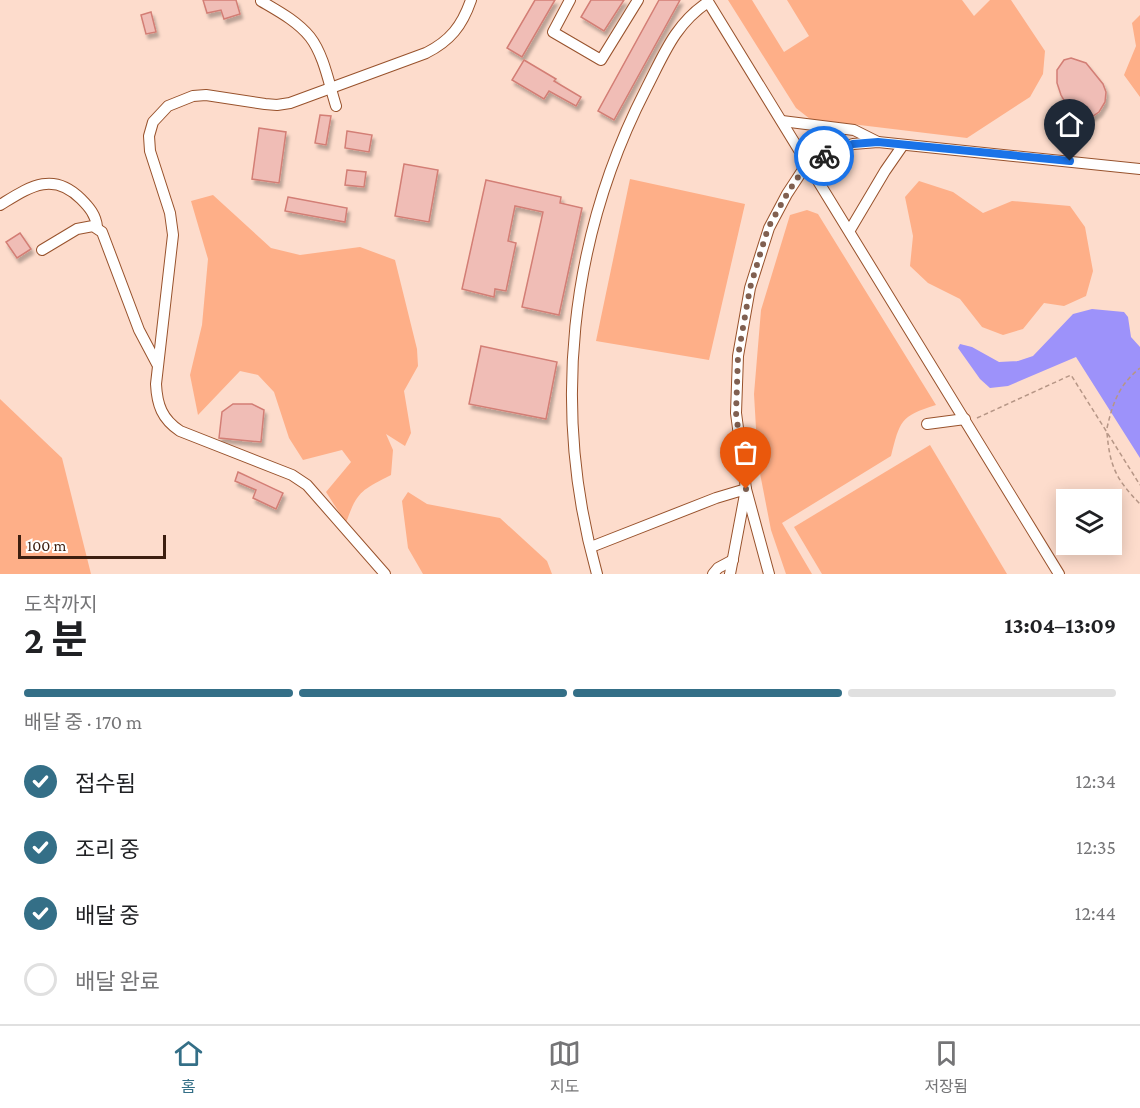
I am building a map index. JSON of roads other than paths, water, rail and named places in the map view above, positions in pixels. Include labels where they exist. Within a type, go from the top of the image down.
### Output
[{"type":"street","points":[[385,574],[307,485],[292,475],[180,431],[169,424],[163,415],[156,397],[157,365],[173,235],[170,213],[150,151],[149,136],[153,122],[168,106],[193,96],[218,96],[277,105],[426,53],[441,45],[459,26],[471,0]]},
{"type":"street","points":[[570,0],[553,32],[601,60],[638,0]]},
{"type":"street","points":[[261,1],[292,20],[311,38],[336,106]]},
{"type":"street","points":[[597,574],[579,495],[574,446],[571,381],[578,296],[602,198],[637,106],[665,51],[684,21],[708,1],[1059,574]]},
{"type":"street","points":[[782,121],[854,130],[878,142]]},
{"type":"street","points":[[769,574],[746,489],[736,413],[738,356],[750,288],[768,228],[808,162],[853,144],[878,142],[1140,169]]},
{"type":"street","points":[[850,230],[903,145]]},
{"type":"street","points":[[0,205],[36,185],[48,183],[71,190],[90,209],[104,237],[139,330],[157,365]]},
{"type":"street","points":[[42,250],[82,227],[97,227]]},
{"type":"street","points":[[927,424],[966,421]]},
{"type":"street","points":[[591,547],[716,498],[746,489]]},
{"type":"street","points":[[730,574],[746,489]]},
{"type":"street","points":[[713,574],[718,568],[733,560]]}]
